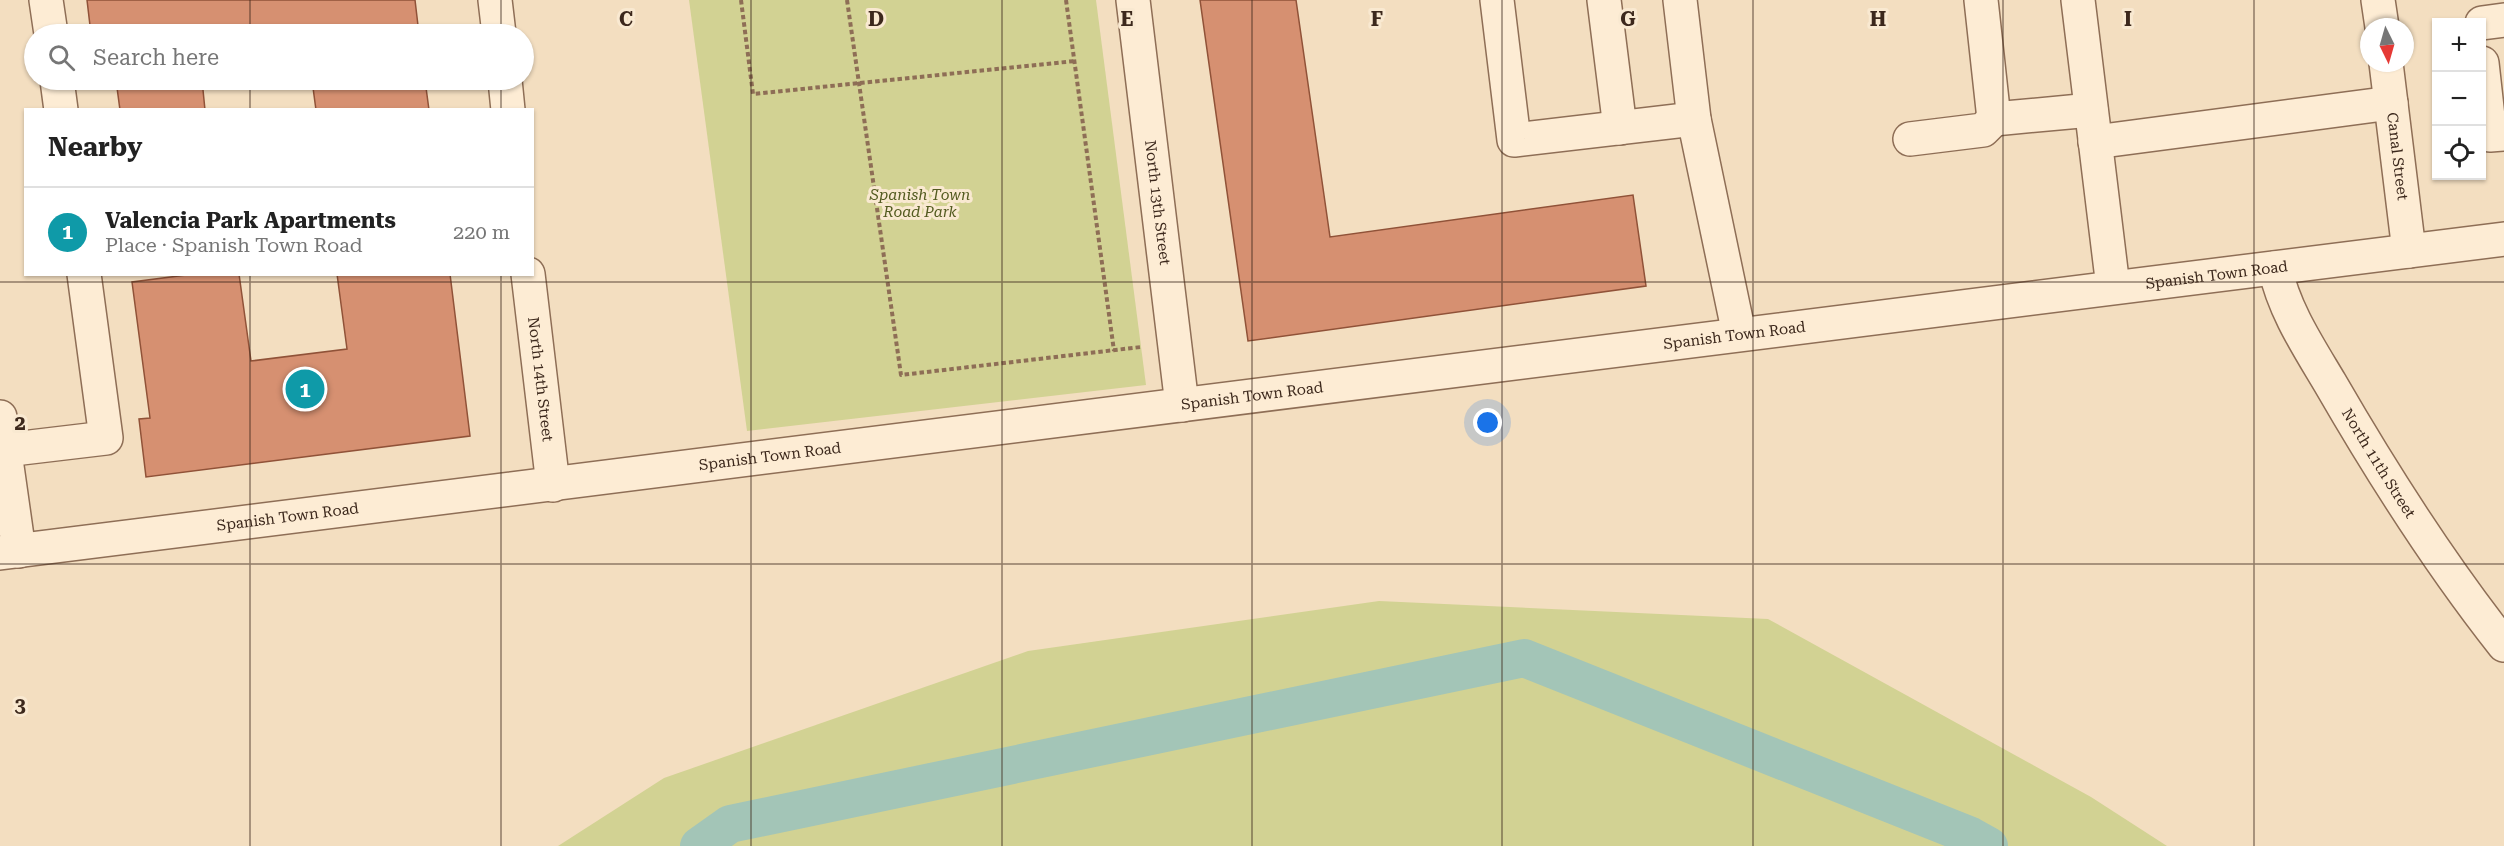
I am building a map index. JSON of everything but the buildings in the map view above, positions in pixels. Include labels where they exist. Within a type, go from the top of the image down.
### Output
[{"type":"street","points":[[46,0],[50,24]]},
{"type":"street","points":[[495,0],[498,24]]},
{"type":"street","name":"North 13th Street","points":[[1133,0],[1182,405]]},
{"type":"street","points":[[1497,0],[1514,140],[1694,119]]},
{"type":"street","points":[[1604,0],[1620,128]]},
{"type":"street","points":[[1680,0],[1694,119],[1739,334]]},
{"type":"street","points":[[1981,0],[1994,119]]},
{"type":"street","points":[[2078,0],[2113,287]]},
{"type":"street","points":[[2378,0],[2381,18]]},
{"type":"street","points":[[2474,0],[2476,18]]},
{"type":"street","points":[[2486,22],[2504,20]]},
{"type":"street","name":"Canal Street","points":[[2387,72],[2409,251]]},
{"type":"street","points":[[2482,72],[2490,135],[2504,134]]},
{"type":"street","points":[[58,90],[61,108]]},
{"type":"street","points":[[506,90],[508,108]]},
{"type":"street","points":[[2095,142],[2391,103]]},
{"type":"street","points":[[1910,139],[1983,130],[1994,119],[2091,110]]},
{"type":"street","name":"Spanish Town Road","points":[[9,552],[2504,239]]},
{"type":"street","name":"North 11th Street","points":[[2275,268],[2286,308],[2350,417],[2425,537],[2504,645]]},
{"type":"street","points":[[4,450],[106,438],[84,276]]},
{"type":"street","name":"North 14th Street","points":[[528,276],[553,485]]},
{"type":"street","points":[[0,417],[9,552]]},
{"type":"path","points":[[741,0],[753,94],[1075,61]]},
{"type":"path","points":[[847,0],[901,375],[1176,342]]},
{"type":"path","points":[[1066,0],[1114,351]]},
{"type":"green space","name":"Spanish Town Road Park","points":[[689,0],[1096,0],[1146,385],[747,431]]},
{"type":"green space","points":[[1379,601],[1768,619],[2091,797],[2167,846],[558,846],[664,778],[1028,651]]},
{"type":"waterway","points":[[699,846],[730,824],[1524,658],[1971,836],[1989,846]]},
{"type":"place","name":"Valencia Park Apartments","points":[[305,389]]}]
